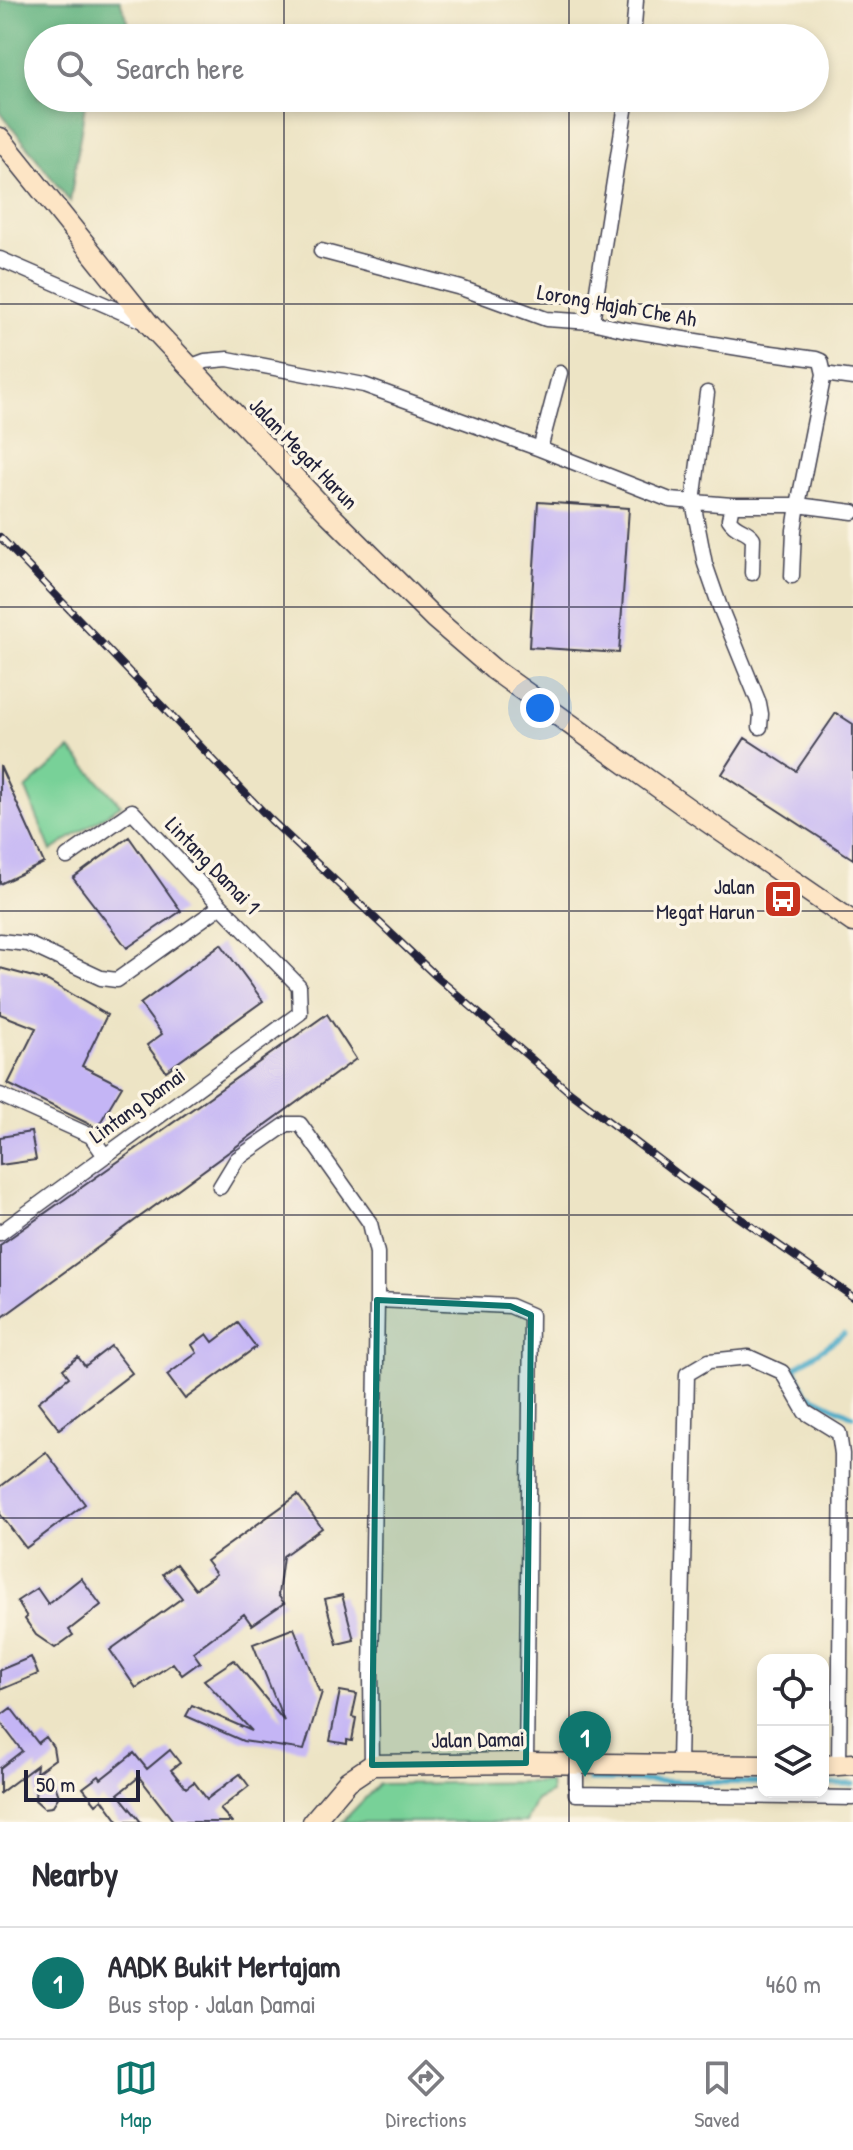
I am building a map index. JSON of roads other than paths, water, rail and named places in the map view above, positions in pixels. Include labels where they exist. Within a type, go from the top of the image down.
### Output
[{"type":"street","points":[[634,24],[636,0]]},
{"type":"street","points":[[592,322],[625,112]]},
{"type":"street","name":"Jalan Megat Harun","points":[[0,138],[149,324],[328,513],[435,619],[493,669],[853,922]]},
{"type":"street","name":"Lorong Hajah Che Ah","points":[[321,251],[448,284],[546,319],[592,322],[816,359],[824,366],[824,374]]},
{"type":"street","points":[[0,259],[149,324]]},
{"type":"street","points":[[189,367],[205,361],[228,359],[364,385],[670,500],[732,505],[798,505],[853,512]]},
{"type":"street","points":[[540,449],[560,373]]},
{"type":"street","points":[[792,576],[794,530],[824,374],[853,378]]},
{"type":"street","points":[[707,393],[693,502],[705,564],[759,703],[760,727]]},
{"type":"street","points":[[732,505],[729,519],[734,527],[753,538],[752,573]]},
{"type":"street","name":"Lintang Damai 1","points":[[67,857],[132,811],[299,986],[300,1013]]},
{"type":"street","points":[[0,941],[28,944],[101,978],[117,980],[221,906]]},
{"type":"street","name":"Lintang Damai","points":[[0,1233],[300,1013]]},
{"type":"street","points":[[0,1095],[91,1136],[105,1156]]},
{"type":"street","points":[[220,1187],[237,1159],[287,1124],[300,1124],[370,1223],[377,1253],[372,1765],[348,1781],[313,1822]]},
{"type":"street","points":[[377,1300],[510,1306],[531,1315],[526,1763]]},
{"type":"street","points":[[679,1764],[687,1374],[709,1361],[749,1357],[782,1372],[805,1412],[839,1433],[842,1454],[842,1767]]},
{"type":"street","points":[[576,1763],[576,1794],[853,1798]]},
{"type":"street","name":"Jalan Damai","points":[[372,1765],[576,1763],[757,1766]]},
{"type":"waterway","points":[[844,1334],[795,1368],[806,1393],[853,1416]]},
{"type":"waterway","points":[[589,1780],[757,1783]]},
{"type":"waterway","points":[[829,1784],[853,1784]]},
{"type":"railway","points":[[0,537],[271,820],[437,977],[566,1089],[684,1179],[853,1297]]},
{"type":"place","name":"Jalan Megat Harun","points":[[783,899]]},
{"type":"place","name":"AADK Bukit Mertajam","points":[[585,1777]]}]
